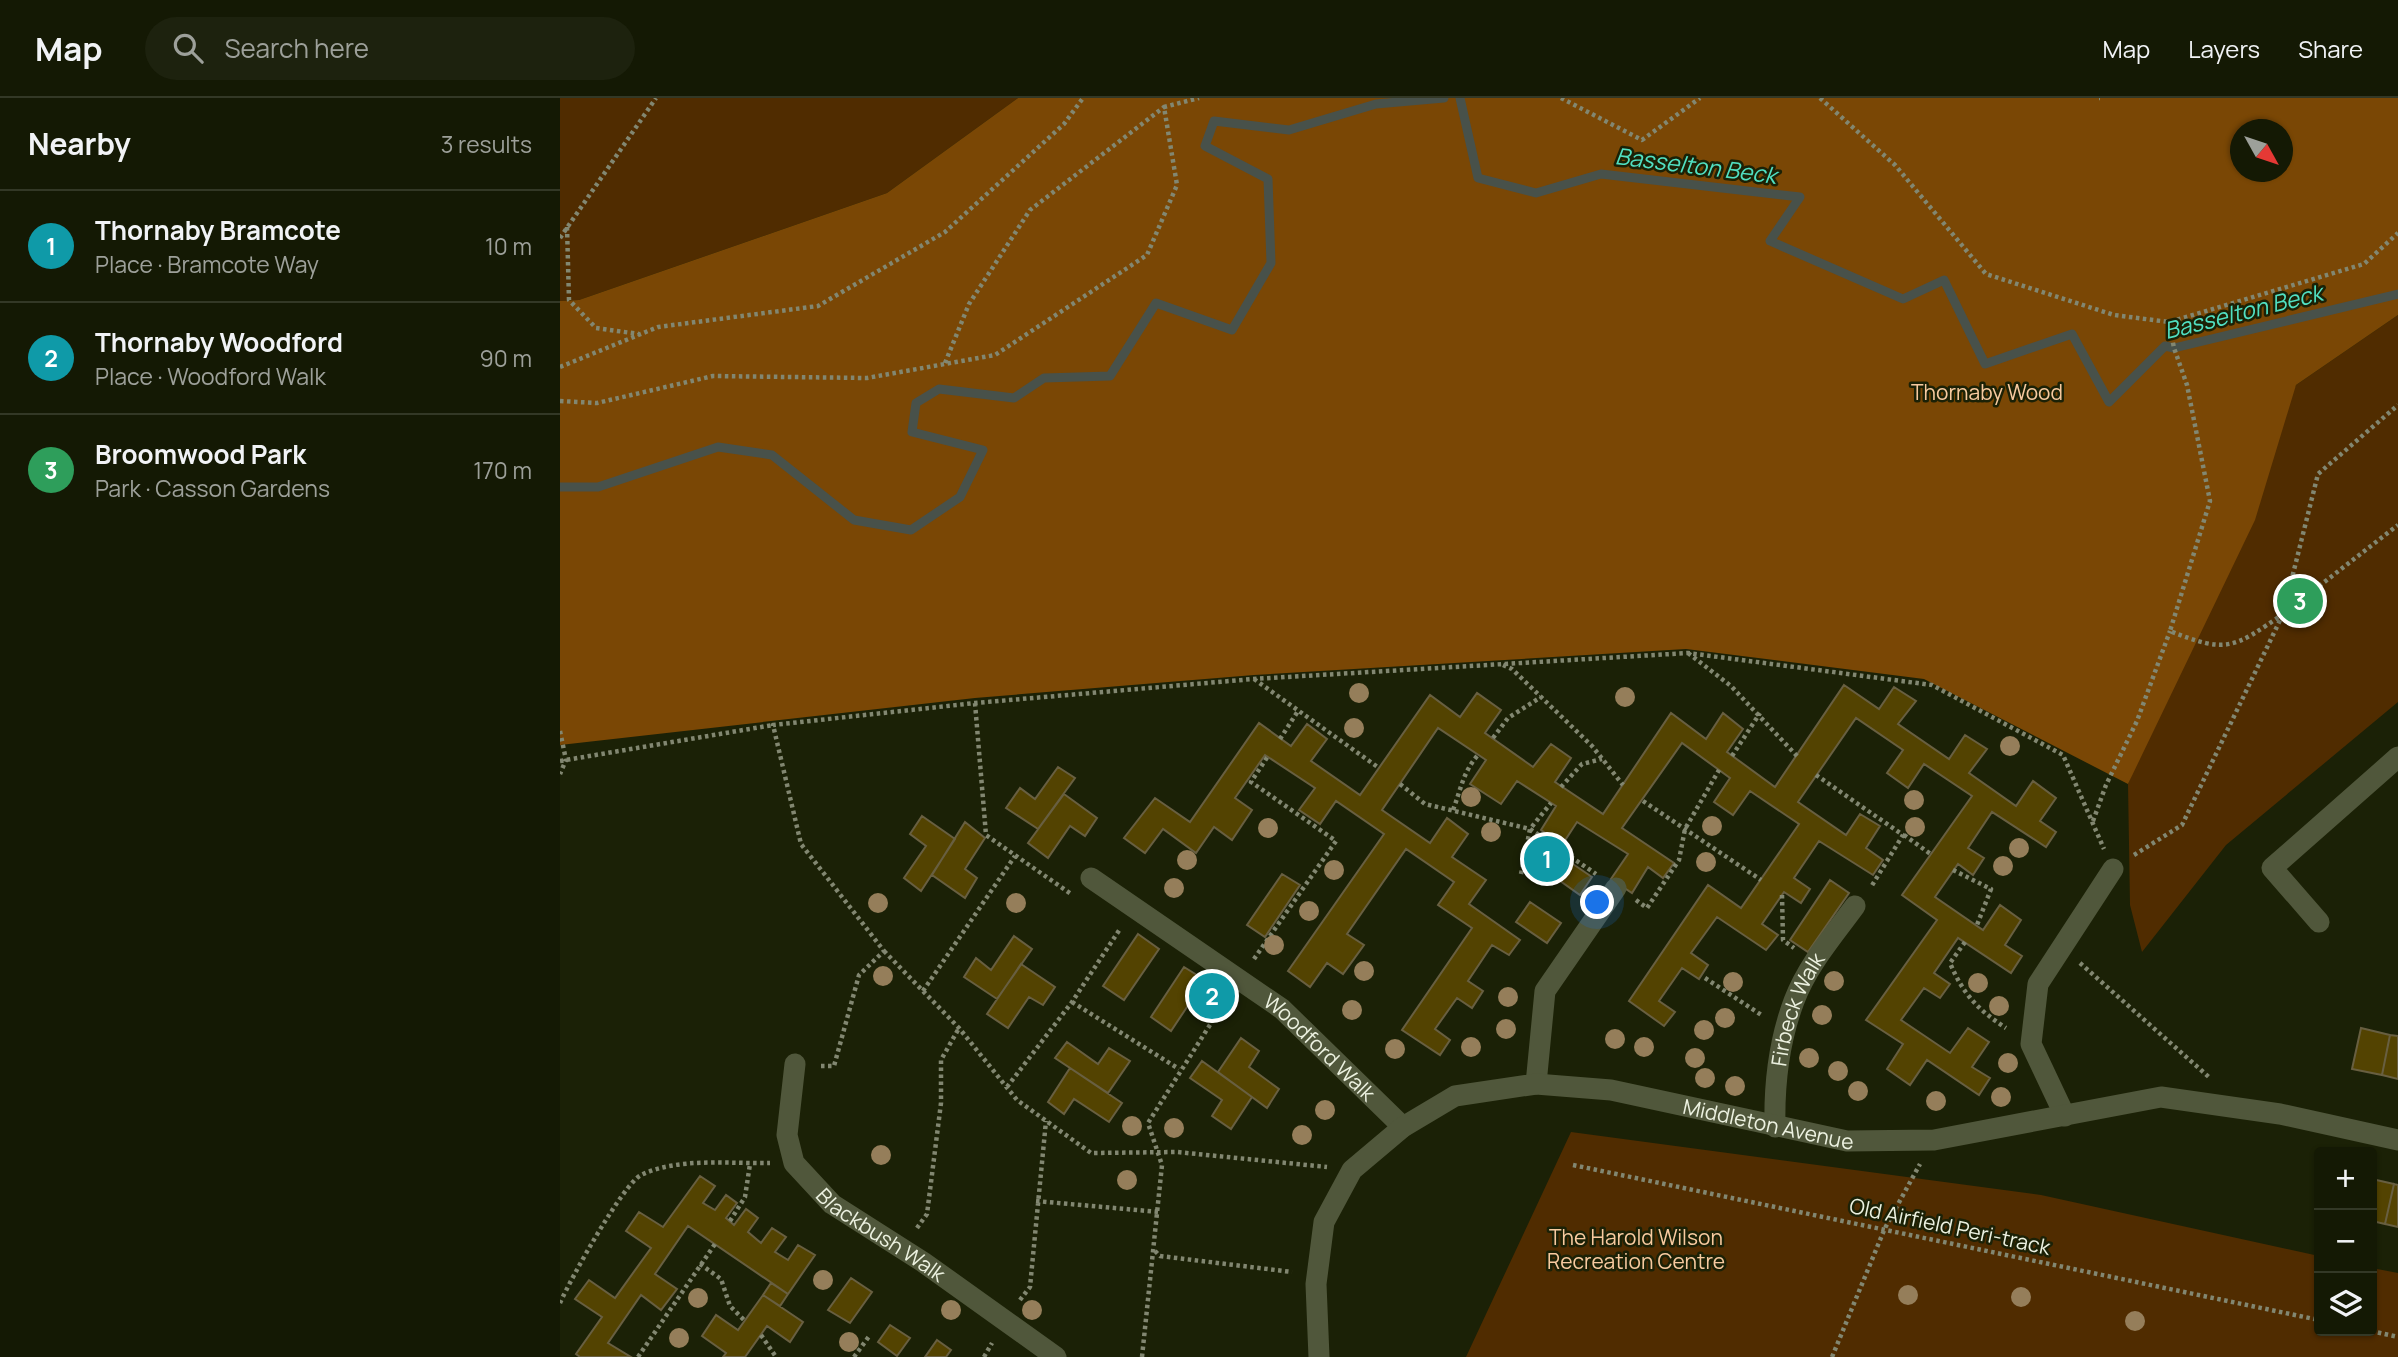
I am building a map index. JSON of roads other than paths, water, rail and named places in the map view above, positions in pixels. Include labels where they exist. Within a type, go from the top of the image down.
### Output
[{"type":"street","points":[[2319,922],[2272,868],[2398,757]]},
{"type":"street","points":[[2065,1116],[2031,1044],[2038,984],[2113,869]]},
{"type":"street","name":"Woodford Walk","points":[[1091,878],[1282,1009],[1403,1127]]},
{"type":"street","points":[[1536,1084],[1545,991],[1616,888]]},
{"type":"street","name":"Firbeck Walk","points":[[1775,1128],[1774,1084],[1794,1001],[1814,963],[1855,906]]},
{"type":"street","name":"Blackbush Walk","points":[[795,1064],[788,1135],[794,1163],[832,1204],[1056,1357]]},
{"type":"street","name":"Middleton Avenue","points":[[1319,1357],[1317,1275],[1324,1222],[1352,1170],[1403,1127],[1455,1096],[1536,1084],[1611,1090],[1775,1128],[1847,1141],[1934,1140],[2161,1097],[2244,1109],[2398,1140]]},
{"type":"waterway","name":"Basselton Beck","points":[[560,487],[598,487],[718,447],[772,455],[854,520],[911,530],[960,497],[983,450],[912,432],[916,403],[939,389],[1014,398],[1044,378],[1110,376],[1156,303],[1232,330],[1271,263],[1268,179],[1205,146],[1214,121],[1289,130],[1376,104],[1444,98]]},
{"type":"waterway","name":"Basselton Beck","points":[[1460,98],[1478,178],[1536,193],[1601,174],[1800,197],[1770,241],[1903,299],[1944,280],[1985,364],[2072,334],[2109,402],[2165,346],[2174,348],[2398,294]]},
{"type":"place","name":"Broomwood Park","points":[[2300,601]]},
{"type":"place","name":"Thornaby Bramcote","points":[[1547,859]]},
{"type":"place","name":"Thornaby Woodford","points":[[1212,996]]},
{"type":"park label","name":"Thornaby Wood","points":[[1987,392]]},
{"type":"park label","name":"The Harold Wilson Recreation Centre","points":[[1636,1249]]}]
